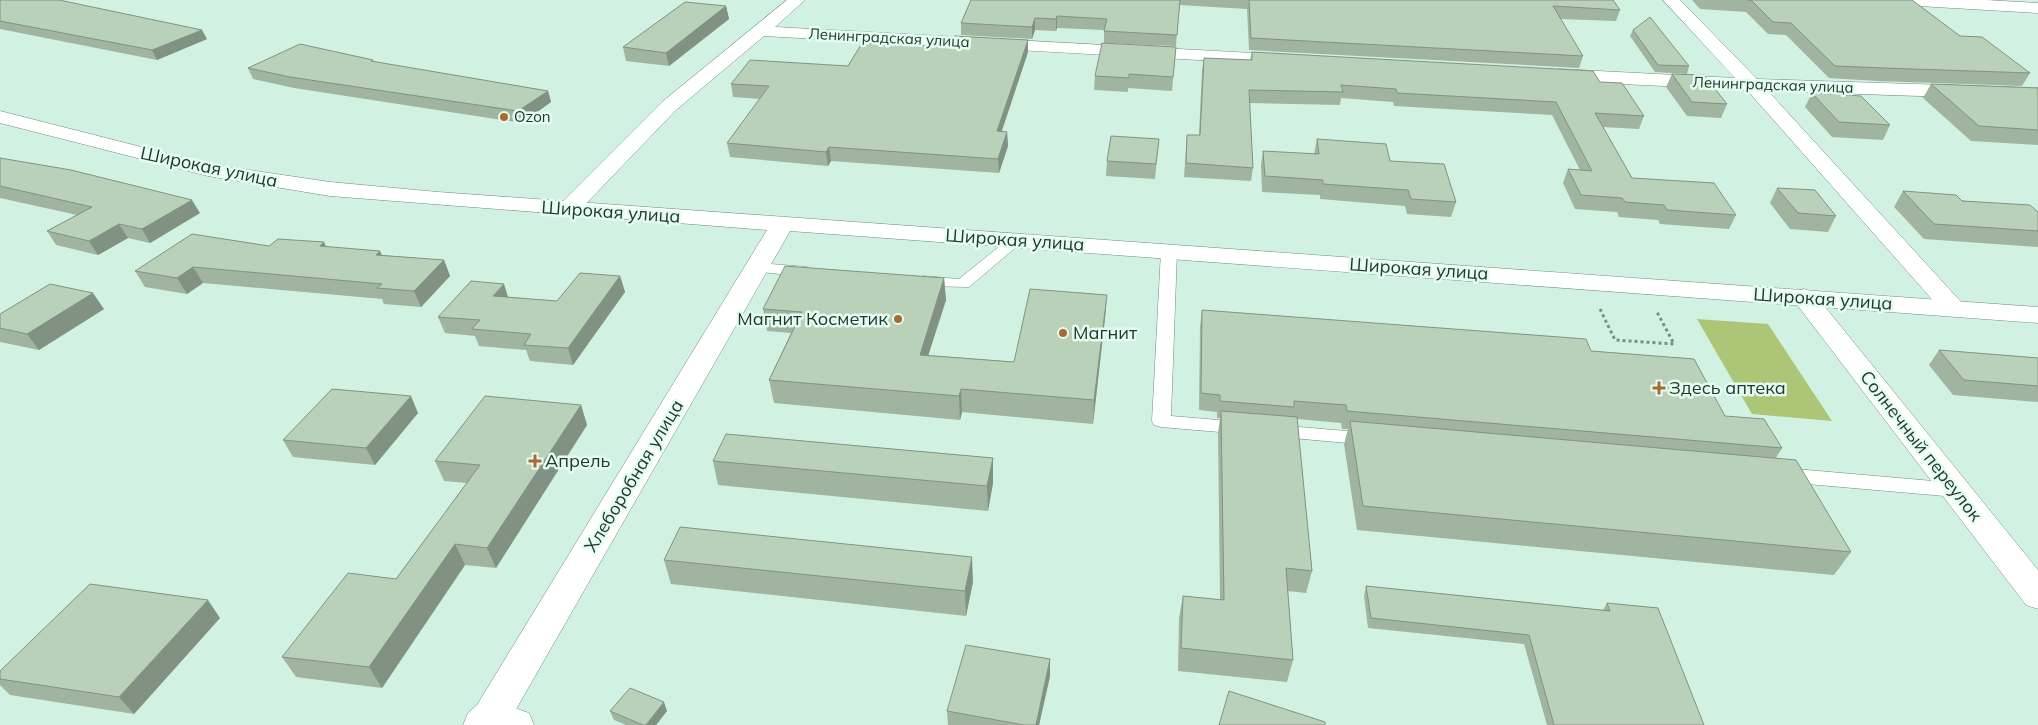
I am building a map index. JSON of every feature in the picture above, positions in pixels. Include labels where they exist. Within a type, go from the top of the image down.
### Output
[{"type":"street","points":[[569,208],[669,106],[797,0]]},
{"type":"street","points":[[1671,0],[1752,86],[1953,308]]},
{"type":"street","points":[[1901,0],[2038,8]]},
{"type":"street","name":"Ленинградская улица","points":[[758,31],[1305,61]]},
{"type":"street","name":"Ленинградская улица","points":[[1543,74],[1752,86],[2038,94]]},
{"type":"street","name":"Широкая улица","points":[[0,117],[208,170],[262,180],[428,198],[2038,315]]},
{"type":"street","name":"Хлеборобная улица","points":[[496,722],[782,224]]},
{"type":"street","name":"Солнечный переулок","points":[[1804,297],[2038,595]]},
{"type":"lane","points":[[904,279],[963,284],[1016,240]]},
{"type":"lane","points":[[1169,251],[1161,421],[1392,441]]},
{"type":"lane","points":[[758,268],[826,274]]},
{"type":"lane","points":[[1768,474],[1956,490]]},
{"type":"path","points":[[1588,282],[1615,340],[1674,344],[1643,286]]},
{"type":"green space","points":[[1697,319],[1768,324],[1832,421],[1752,414]]},
{"type":"building","points":[[0,0],[59,0],[202,30],[152,50],[0,21]]},
{"type":"building","points":[[971,0],[1180,0],[1177,35],[1104,31],[1107,19],[1057,16],[1056,19],[1035,18],[1032,27],[961,23]]},
{"type":"building","points":[[1249,0],[1613,0],[1620,10],[1553,6],[1583,56],[1251,38]]},
{"type":"building","points":[[1751,0],[1912,0],[1960,36],[1982,37],[2030,73],[1835,66],[1791,23],[1773,22]]},
{"type":"building","points":[[685,2],[726,6],[666,53],[623,47]]},
{"type":"building","points":[[1650,17],[1689,66],[1658,65],[1633,30]]},
{"type":"building","points":[[954,36],[1028,40],[997,131],[1007,132],[998,159],[829,147],[826,152],[727,143],[769,86],[731,84],[750,60],[848,66],[862,43],[949,47]]},
{"type":"building","points":[[1102,43],[1176,47],[1173,77],[1129,74],[1129,78],[1095,76]]},
{"type":"building","points":[[300,44],[373,60],[371,61],[548,91],[518,111],[290,77],[248,68]]},
{"type":"building","points":[[1252,52],[1593,71],[1600,82],[1622,83],[1644,116],[1595,113],[1632,178],[1714,183],[1736,215],[1667,210],[1664,205],[1625,202],[1622,198],[1581,195],[1568,169],[1592,171],[1556,102],[1397,93],[1396,89],[1341,85],[1343,92],[1249,90],[1253,168],[1186,163],[1187,135],[1200,135],[1204,58],[1252,60]]},
{"type":"building","points":[[1672,74],[1704,75],[1727,104],[1692,102]]},
{"type":"building","points":[[1931,84],[2038,88],[2038,130],[1979,126]]},
{"type":"building","points":[[1812,93],[1861,96],[1890,125],[1839,122]]},
{"type":"building","points":[[1111,136],[1159,139],[1156,164],[1107,161]]},
{"type":"building","points":[[1317,139],[1386,144],[1390,161],[1444,164],[1456,202],[1411,199],[1408,190],[1323,184],[1323,180],[1265,176],[1263,151],[1319,154]]},
{"type":"building","points":[[0,158],[71,170],[192,200],[142,229],[119,224],[89,241],[47,231],[92,207],[0,186]]},
{"type":"building","points":[[1777,188],[1815,190],[1836,216],[1798,213]]},
{"type":"building","points":[[1903,191],[1956,195],[1962,201],[2030,205],[2038,212],[2038,231],[1934,224]]},
{"type":"building","points":[[192,234],[269,246],[278,239],[324,242],[320,246],[380,251],[376,255],[444,260],[414,291],[377,288],[382,284],[193,267],[177,278],[135,271]]},
{"type":"building","points":[[785,266],[944,278],[920,355],[1014,362],[1030,289],[1107,295],[1094,400],[961,389],[959,396],[769,380],[802,312],[763,309]]},
{"type":"building","points":[[580,273],[620,276],[568,348],[524,345],[531,334],[472,329],[480,320],[438,317],[471,281],[504,284],[493,296],[557,301]]},
{"type":"building","points":[[50,284],[93,293],[27,334],[0,328],[0,314]]},
{"type":"building","points":[[1202,310],[1586,339],[1591,351],[1694,359],[1725,416],[1764,419],[1782,448],[1347,411],[1346,405],[1294,401],[1294,407],[1220,401],[1220,395],[1201,393]]},
{"type":"building","points":[[1939,350],[2038,358],[2038,386],[1964,380]]},
{"type":"building","points":[[332,389],[411,396],[366,448],[283,440]]},
{"type":"building","points":[[485,396],[581,405],[487,548],[455,544],[369,667],[282,657],[348,573],[396,579],[480,465],[435,461]]},
{"type":"building","points":[[1221,411],[1297,417],[1312,571],[1286,568],[1293,660],[1181,648],[1183,596],[1224,600]]},
{"type":"building","points":[[1350,421],[1796,460],[1851,552],[1363,506]]},
{"type":"building","points":[[726,434],[993,458],[987,486],[713,461]]},
{"type":"building","points":[[680,527],[972,557],[965,591],[664,560]]},
{"type":"building","points":[[90,584],[208,600],[119,697],[0,679],[0,671]]},
{"type":"building","points":[[1366,586],[1610,611],[1607,603],[1658,608],[1704,725],[1554,725],[1529,635],[1371,618]]},
{"type":"building","points":[[966,645],[1050,659],[1036,725],[1024,725],[947,711]]},
{"type":"building","points":[[630,688],[664,702],[646,725],[610,711]]},
{"type":"building","points":[[1229,691],[1325,722],[1325,725],[1219,725]]},
{"type":"place","name":"Ozon","points":[[504,117]]},
{"type":"place","name":"Магнит Косметик","points":[[898,319]]},
{"type":"place","name":"Магнит","points":[[1063,333]]},
{"type":"place","name":"Здесь аптека","points":[[1659,388]]},
{"type":"place","name":"Апрель","points":[[535,461]]}]
